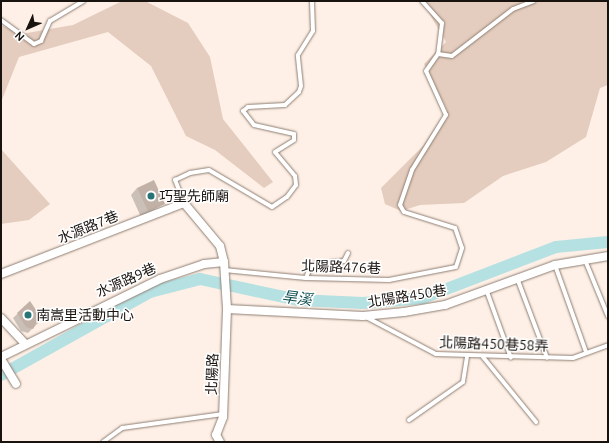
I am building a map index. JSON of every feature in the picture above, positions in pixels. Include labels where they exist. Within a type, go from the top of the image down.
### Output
[{"type":"street","points":[[184,203],[220,246],[224,266]]},
{"type":"street","name":"水源路7巷","points":[[1,274],[184,203]]},
{"type":"street","name":"北陽路450巷","points":[[226,307],[363,316],[445,305],[516,276],[584,258],[608,256]]},
{"type":"street","name":"水源路9巷","points":[[1,358],[25,344],[160,278],[204,264],[224,266]]},
{"type":"street","name":"北陽路","points":[[220,442],[216,435],[223,414],[226,307],[224,266]]},
{"type":"street","points":[[1,318],[25,344]]},
{"type":"street","points":[[1,358],[16,384]]},
{"type":"lane","points":[[1,20],[34,44],[41,41],[50,21],[83,1]]},
{"type":"lane","points":[[184,203],[175,180],[190,173],[209,170],[272,207],[283,201],[296,185],[295,176],[275,152],[294,140],[294,134],[254,125],[243,110],[248,107],[285,105],[299,92],[302,86],[298,56],[312,31],[312,1]]},
{"type":"lane","points":[[422,1],[442,23],[438,54],[452,56],[513,9],[534,1]]},
{"type":"lane","name":"北陽路476巷","points":[[224,266],[306,278],[389,280],[456,267],[462,248],[455,228],[404,212],[400,205],[412,170],[446,115],[426,71],[438,54]]},
{"type":"lane","points":[[306,278],[310,265],[344,261],[348,253]]},
{"type":"lane","points":[[584,258],[608,316]]},
{"type":"lane","points":[[555,265],[586,352]]},
{"type":"lane","points":[[516,276],[547,358]]},
{"type":"lane","points":[[486,289],[511,358]]},
{"type":"lane","name":"北陽路450巷58弄","points":[[363,316],[436,354],[467,357],[573,358],[608,345]]},
{"type":"lane","points":[[409,420],[463,382],[467,357]]},
{"type":"lane","points":[[483,357],[536,422]]},
{"type":"lane","points":[[103,442],[122,428],[223,414]]},
{"type":"shaded area","points":[[122,1],[145,1],[188,23],[210,57],[223,119],[273,182],[264,188],[215,150],[186,136],[151,66],[108,32],[19,57],[1,102],[1,25],[21,34],[73,25]]},
{"type":"shaded area","points":[[422,1],[608,1],[608,85],[600,88],[586,137],[546,162],[503,176],[464,203],[420,205],[401,211],[385,204],[381,188],[423,146],[447,110],[424,64],[446,42]]},
{"type":"shaded area","points":[[1,149],[50,204],[29,220],[1,224]]},
{"type":"building","name":"巧聖先師廟","points":[[154,180],[165,204],[148,211],[137,188]]},
{"type":"building","name":"南嵩里活動中心","points":[[30,301],[40,316],[33,329],[26,327],[17,313]]},
{"type":"waterway","name":"旱溪","points":[[1,375],[150,292],[200,279],[298,300],[363,303],[423,298],[556,247],[608,242]]},
{"type":"place","name":"巧聖先師廟","points":[[151,196]]},
{"type":"place","name":"南嵩里活動中心","points":[[28,315]]}]
